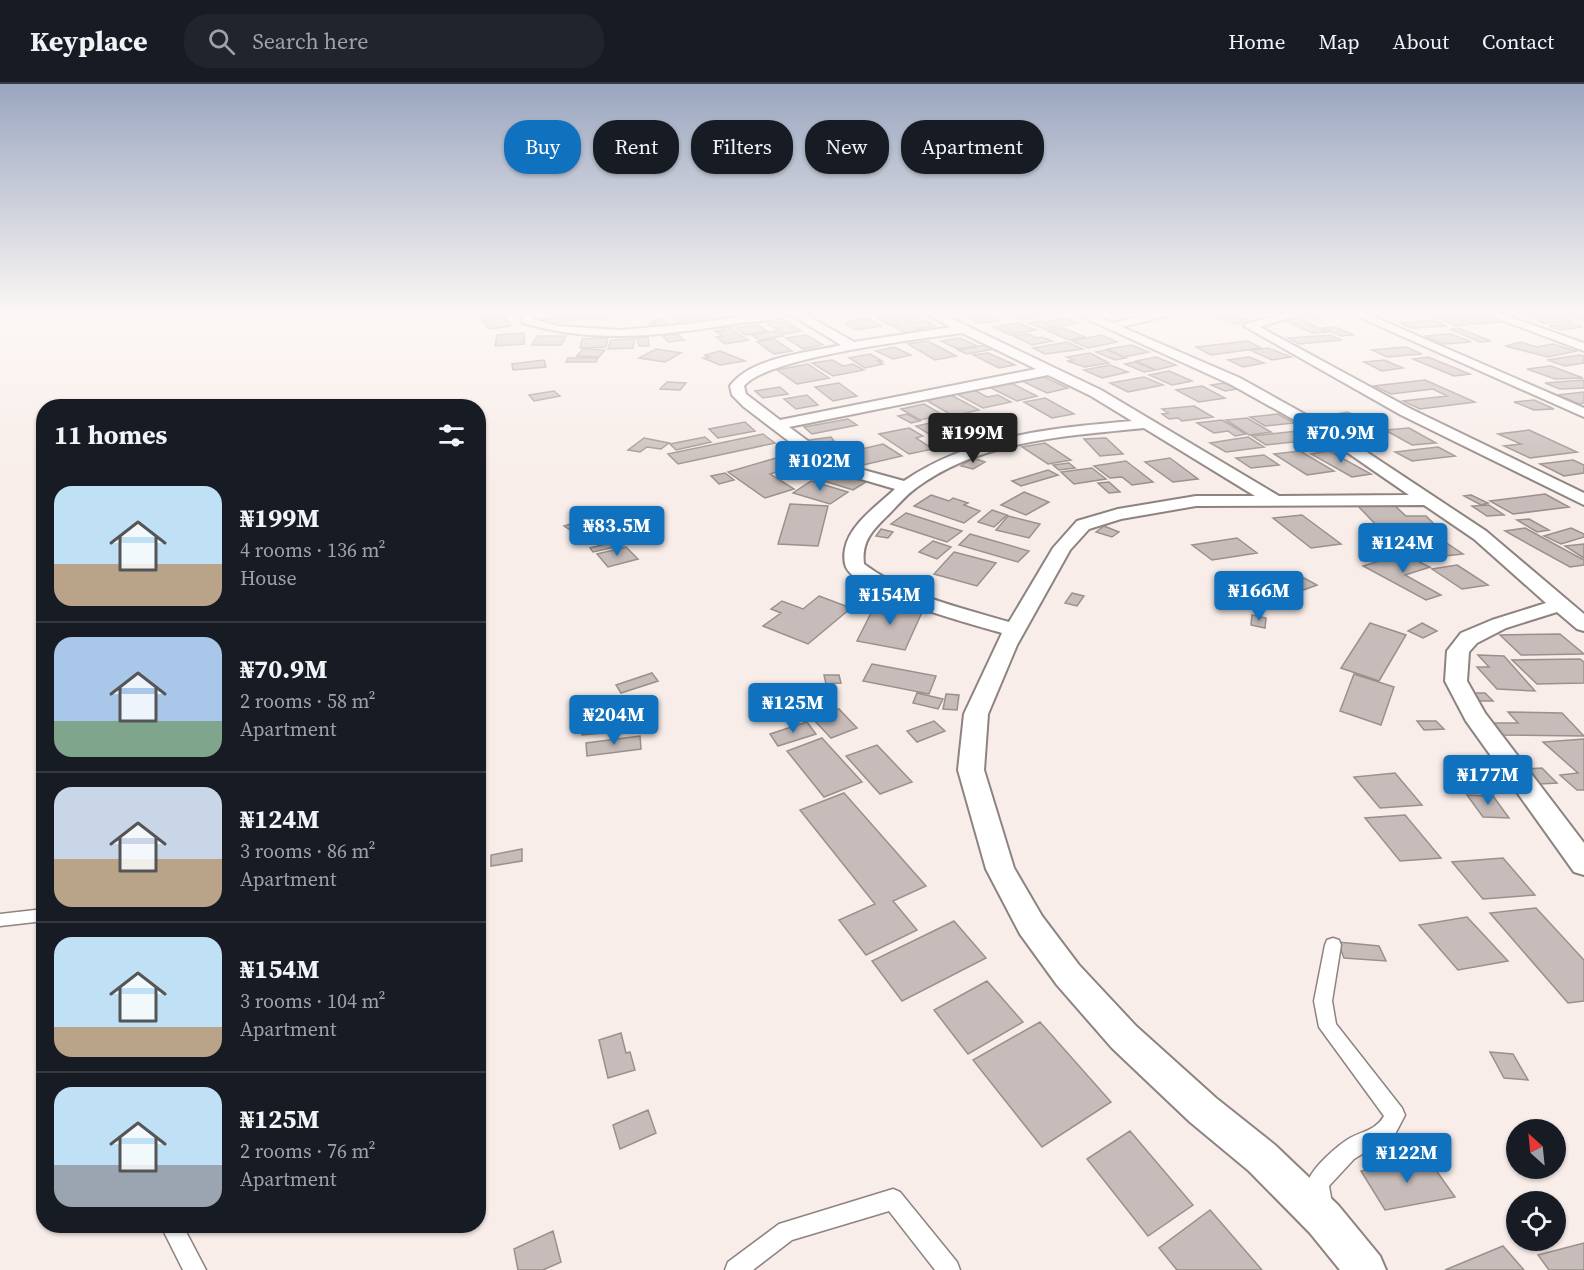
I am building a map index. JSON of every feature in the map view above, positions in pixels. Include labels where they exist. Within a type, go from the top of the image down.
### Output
[{"type":"street","points":[[761,368],[745,376],[737,386],[739,395],[821,458],[843,469],[907,488]]},
{"type":"street","points":[[1047,368],[1096,393],[1144,424],[1274,500]]},
{"type":"street","points":[[1207,368],[1235,381],[1329,434],[1480,535],[1584,625]]},
{"type":"street","points":[[1327,368],[1406,412],[1584,500]]},
{"type":"street","points":[[1482,368],[1584,413]]},
{"type":"street","points":[[777,425],[1051,370]]},
{"type":"street","points":[[1015,630],[908,597],[871,580],[855,566],[853,554],[858,535],[914,481],[974,451],[1029,436],[1144,424]]},
{"type":"street","points":[[1366,1270],[1324,1219],[1262,1158],[1203,1110],[1124,1037],[1068,975],[1031,926],[1000,869],[971,770],[976,714],[1015,630],[1062,548],[1083,525],[1118,514],[1196,501],[1426,500]]},
{"type":"street","points":[[1559,605],[1499,624],[1468,638],[1458,651],[1456,681],[1474,716],[1584,864]]},
{"type":"lane","points":[[0,920],[36,916]]},
{"type":"lane","points":[[1324,1219],[1318,1183],[1339,1156],[1362,1141],[1385,1133],[1395,1115],[1328,1028],[1323,1001],[1333,945]]},
{"type":"lane","points":[[736,1270],[786,1231],[893,1199],[949,1270]]},
{"type":"lane","points":[[176,1233],[195,1270]]},
{"type":"building","points":[[815,368],[829,378],[797,384],[777,370]]},
{"type":"building","points":[[821,368],[864,370],[833,376]]},
{"type":"building","points":[[1119,368],[1128,372],[1102,378],[1084,370]]},
{"type":"building","points":[[1135,368],[1155,370],[1144,372]]},
{"type":"building","points":[[1377,368],[1401,368],[1382,371]]},
{"type":"building","points":[[1436,368],[1456,368],[1470,374],[1454,376]]},
{"type":"building","points":[[1557,368],[1583,378],[1555,379],[1527,369]]},
{"type":"building","points":[[1169,371],[1192,381],[1172,385],[1149,375]]},
{"type":"building","points":[[1042,376],[1068,388],[1047,393],[1022,381]]},
{"type":"building","points":[[1144,377],[1163,385],[1128,392],[1110,383]]},
{"type":"building","points":[[1425,380],[1475,402],[1420,409],[1403,401],[1447,396],[1433,389],[1391,394],[1374,386]]},
{"type":"building","points":[[1584,380],[1584,388],[1560,389],[1545,383]]},
{"type":"building","points":[[1007,381],[1037,396],[1017,401],[987,386]]},
{"type":"building","points":[[667,382],[686,383],[680,390],[660,389]]},
{"type":"building","points":[[839,383],[857,396],[833,401],[815,387]]},
{"type":"building","points":[[1224,383],[1238,389],[1225,391],[1211,385]]},
{"type":"building","points":[[1202,386],[1225,398],[1199,402],[1176,390]]},
{"type":"building","points":[[780,387],[788,394],[763,398],[755,391]]},
{"type":"building","points":[[974,390],[987,397],[998,395],[1011,402],[983,408],[957,394]]},
{"type":"building","points":[[554,391],[560,396],[534,401],[529,395]]},
{"type":"building","points":[[1584,392],[1584,403],[1579,404],[1558,395]]},
{"type":"building","points":[[807,395],[818,405],[796,409],[784,399]]},
{"type":"building","points":[[951,395],[979,410],[953,416],[926,400]]},
{"type":"building","points":[[1045,398],[1074,414],[1052,418],[1024,402]]},
{"type":"building","points":[[1534,400],[1554,409],[1534,410],[1514,402]]},
{"type":"building","points":[[924,404],[943,415],[920,420],[901,409]]},
{"type":"building","points":[[1194,406],[1213,417],[1182,421],[1178,418],[1169,419],[1162,414],[1168,413],[1162,409]]},
{"type":"building","points":[[1347,412],[1363,418],[1342,423],[1326,416]]},
{"type":"building","points":[[907,414],[920,421],[911,423],[898,416]]},
{"type":"building","points":[[1278,414],[1294,423],[1265,426],[1250,417]]},
{"type":"building","points":[[965,418],[980,427],[971,429],[956,419]]},
{"type":"building","points":[[1247,418],[1271,432],[1249,435],[1226,420]]},
{"type":"building","points":[[848,419],[857,425],[812,434],[804,427]]},
{"type":"building","points":[[1222,420],[1246,434],[1235,436],[1228,431],[1214,433],[1197,423]]},
{"type":"building","points":[[745,422],[755,431],[718,438],[709,429]]},
{"type":"building","points":[[930,423],[956,439],[942,442],[916,426]]},
{"type":"building","points":[[909,428],[923,436],[916,438],[933,449],[909,454],[879,434]]},
{"type":"building","points":[[1409,428],[1436,443],[1412,445],[1385,430]]},
{"type":"building","points":[[1529,430],[1577,452],[1530,458],[1504,446],[1521,444],[1498,434]]},
{"type":"building","points":[[1298,431],[1313,440],[1266,445],[1252,436]]},
{"type":"building","points":[[763,434],[775,443],[678,464],[668,454]]},
{"type":"building","points":[[705,437],[711,442],[676,450],[670,444]]},
{"type":"building","points":[[831,437],[834,441],[813,444],[809,440]]},
{"type":"building","points":[[1248,437],[1264,447],[1226,452],[1210,443]]},
{"type":"building","points":[[644,438],[669,443],[661,449],[647,447],[640,452],[628,450]]},
{"type":"building","points":[[1106,438],[1123,454],[1100,456],[1084,439]]},
{"type":"building","points":[[1045,443],[1071,460],[1048,464],[1022,447]]},
{"type":"building","points":[[883,444],[902,456],[859,466],[840,454]]},
{"type":"building","points":[[1438,447],[1455,456],[1412,461],[1395,452]]},
{"type":"building","points":[[1300,451],[1334,471],[1307,475],[1274,454]]},
{"type":"building","points":[[1329,451],[1371,474],[1352,477],[1311,454]]},
{"type":"building","points":[[790,454],[805,463],[770,474],[794,489],[765,498],[728,472]]},
{"type":"building","points":[[1264,455],[1279,465],[1251,468],[1236,458]]},
{"type":"building","points":[[973,458],[985,462],[973,469],[961,466]]},
{"type":"building","points":[[1170,458],[1198,479],[1173,482],[1145,462]]},
{"type":"building","points":[[1573,460],[1584,465],[1584,473],[1564,476],[1540,464]]},
{"type":"building","points":[[1126,461],[1153,482],[1132,485],[1122,477],[1110,478],[1094,466]]},
{"type":"building","points":[[1069,463],[1075,468],[1059,470],[1053,465]]},
{"type":"building","points":[[1092,468],[1106,479],[1074,484],[1061,472]]},
{"type":"building","points":[[1048,470],[1058,475],[1021,486],[1012,481]]},
{"type":"building","points":[[834,472],[866,482],[853,490],[821,480]]},
{"type":"building","points":[[725,473],[734,480],[719,484],[711,476]]},
{"type":"building","points":[[811,481],[848,492],[830,504],[793,493]]},
{"type":"building","points":[[1109,482],[1120,492],[1109,493],[1098,483]]},
{"type":"building","points":[[1024,492],[1049,502],[1026,515],[1001,505]]},
{"type":"building","points":[[1545,494],[1569,507],[1513,514],[1490,501]]},
{"type":"building","points":[[931,495],[949,501],[953,498],[968,503],[964,505],[980,511],[964,523],[914,506]]},
{"type":"building","points":[[1471,495],[1488,503],[1481,505],[1464,496]]},
{"type":"building","points":[[790,504],[828,506],[818,546],[778,544]]},
{"type":"building","points":[[1489,505],[1504,515],[1487,516],[1472,506]]},
{"type":"building","points":[[1358,506],[1395,506],[1406,516],[1426,516],[1439,529],[1379,528]]},
{"type":"building","points":[[992,510],[1007,515],[994,527],[978,522]]},
{"type":"building","points":[[906,513],[962,531],[947,542],[891,524]]},
{"type":"building","points":[[1302,515],[1341,544],[1311,548],[1273,518]]},
{"type":"building","points":[[1008,516],[1040,524],[1029,538],[996,530]]},
{"type":"building","points":[[593,517],[598,521],[570,530],[564,526]]},
{"type":"building","points":[[1529,519],[1549,530],[1537,532],[1517,520]]},
{"type":"building","points":[[1104,526],[1119,532],[1112,537],[1096,532]]},
{"type":"building","points":[[607,527],[614,535],[583,543],[576,534]]},
{"type":"building","points":[[1525,528],[1584,560],[1584,565],[1570,567],[1505,531]]},
{"type":"building","points":[[1571,528],[1584,534],[1584,537],[1561,544],[1544,536]]},
{"type":"building","points":[[881,529],[893,532],[888,538],[876,536]]},
{"type":"building","points":[[970,534],[1029,551],[1018,562],[959,545]]},
{"type":"building","points":[[618,537],[624,545],[593,552],[590,548],[606,544],[603,541]]},
{"type":"building","points":[[1237,538],[1257,553],[1212,560],[1192,545]]},
{"type":"building","points":[[1439,538],[1463,554],[1435,557],[1412,541]]},
{"type":"building","points":[[933,541],[951,547],[937,559],[919,552]]},
{"type":"building","points":[[1584,544],[1584,558],[1565,546]]},
{"type":"building","points":[[626,547],[638,559],[608,567],[597,554]]},
{"type":"building","points":[[954,552],[996,563],[977,586],[934,574]]},
{"type":"building","points":[[1403,554],[1430,567],[1405,575],[1441,595],[1426,600],[1363,566]]},
{"type":"building","points":[[1457,565],[1488,585],[1462,589],[1432,569]]},
{"type":"building","points":[[1293,572],[1317,585],[1279,599],[1256,585]]},
{"type":"building","points":[[1072,593],[1084,596],[1077,606],[1065,603]]},
{"type":"building","points":[[819,596],[851,608],[808,644],[763,626],[781,613],[771,609],[782,601],[803,609]]},
{"type":"building","points":[[877,601],[923,610],[905,650],[857,641]]},
{"type":"building","points":[[1252,615],[1266,618],[1265,628],[1251,625]]},
{"type":"building","points":[[1370,623],[1406,635],[1379,681],[1341,668]]},
{"type":"building","points":[[1422,623],[1437,631],[1423,638],[1408,631]]},
{"type":"building","points":[[1560,634],[1584,654],[1521,655],[1500,635]]},
{"type":"building","points":[[1478,655],[1504,656],[1535,691],[1497,689],[1477,667],[1489,667]]},
{"type":"building","points":[[1580,659],[1584,662],[1584,683],[1537,684],[1512,660]]},
{"type":"building","points":[[872,664],[936,676],[929,694],[863,681]]},
{"type":"building","points":[[652,673],[658,681],[621,693],[616,685]]},
{"type":"building","points":[[1354,674],[1394,687],[1381,725],[1340,711]]},
{"type":"building","points":[[824,675],[839,675],[841,683],[826,684]]},
{"type":"building","points":[[917,693],[943,699],[938,709],[913,703]]},
{"type":"building","points":[[1470,693],[1485,693],[1493,701],[1478,701]]},
{"type":"building","points":[[946,694],[959,695],[957,710],[943,709]]},
{"type":"building","points":[[839,709],[857,728],[831,738],[813,719]]},
{"type":"building","points":[[600,710],[603,718],[582,722],[579,715]]},
{"type":"building","points":[[1508,712],[1562,713],[1584,736],[1501,735],[1491,723],[1518,723]]},
{"type":"building","points":[[934,721],[945,731],[917,742],[907,731]]},
{"type":"building","points":[[1417,721],[1436,721],[1444,729],[1424,730]]},
{"type":"building","points":[[605,722],[604,733],[582,735],[583,724]]},
{"type":"building","points":[[807,722],[816,734],[778,746],[770,734]]},
{"type":"building","points":[[640,736],[641,749],[587,756],[586,743]]},
{"type":"building","points":[[822,738],[862,782],[824,797],[787,751]]},
{"type":"building","points":[[1584,739],[1584,790],[1577,790],[1560,775],[1578,773],[1543,742]]},
{"type":"building","points":[[877,745],[912,782],[880,794],[846,756]]},
{"type":"building","points":[[1542,768],[1557,783],[1539,784],[1524,769]]},
{"type":"building","points":[[1395,773],[1422,805],[1380,808],[1354,777]]},
{"type":"building","points":[[844,793],[926,886],[893,901],[917,930],[866,955],[839,920],[875,904],[800,810]]},
{"type":"building","points":[[1467,795],[1493,796],[1509,818],[1483,817]]},
{"type":"building","points":[[1405,815],[1441,858],[1400,861],[1365,818]]},
{"type":"building","points":[[522,849],[522,861],[491,866],[491,855]]},
{"type":"building","points":[[1503,858],[1535,895],[1483,899],[1452,862]]},
{"type":"building","points":[[1536,908],[1584,960],[1584,1001],[1568,1003],[1490,913]]},
{"type":"building","points":[[1467,917],[1508,961],[1458,970],[1419,925]]},
{"type":"building","points":[[954,921],[986,958],[902,1001],[872,961]]},
{"type":"building","points":[[1338,942],[1379,946],[1386,961],[1344,958]]},
{"type":"building","points":[[987,981],[1023,1022],[968,1054],[934,1010]]},
{"type":"building","points":[[1040,1022],[1111,1102],[1042,1147],[973,1060]]},
{"type":"building","points":[[621,1033],[626,1053],[630,1052],[635,1070],[608,1078],[599,1040]]},
{"type":"building","points":[[1490,1052],[1513,1054],[1528,1080],[1504,1078]]},
{"type":"building","points":[[648,1110],[656,1133],[620,1149],[613,1125]]},
{"type":"building","points":[[1130,1131],[1193,1205],[1148,1236],[1087,1159]]},
{"type":"building","points":[[1428,1159],[1455,1197],[1385,1210],[1361,1171]]},
{"type":"building","points":[[1210,1210],[1262,1270],[1177,1270],[1159,1248]]},
{"type":"building","points":[[553,1231],[561,1262],[543,1270],[518,1270],[514,1249]]},
{"type":"building","points":[[1584,1243],[1584,1270],[1549,1270],[1538,1255],[1566,1251],[1566,1248]]},
{"type":"building","points":[[1503,1246],[1524,1270],[1445,1270]]}]
